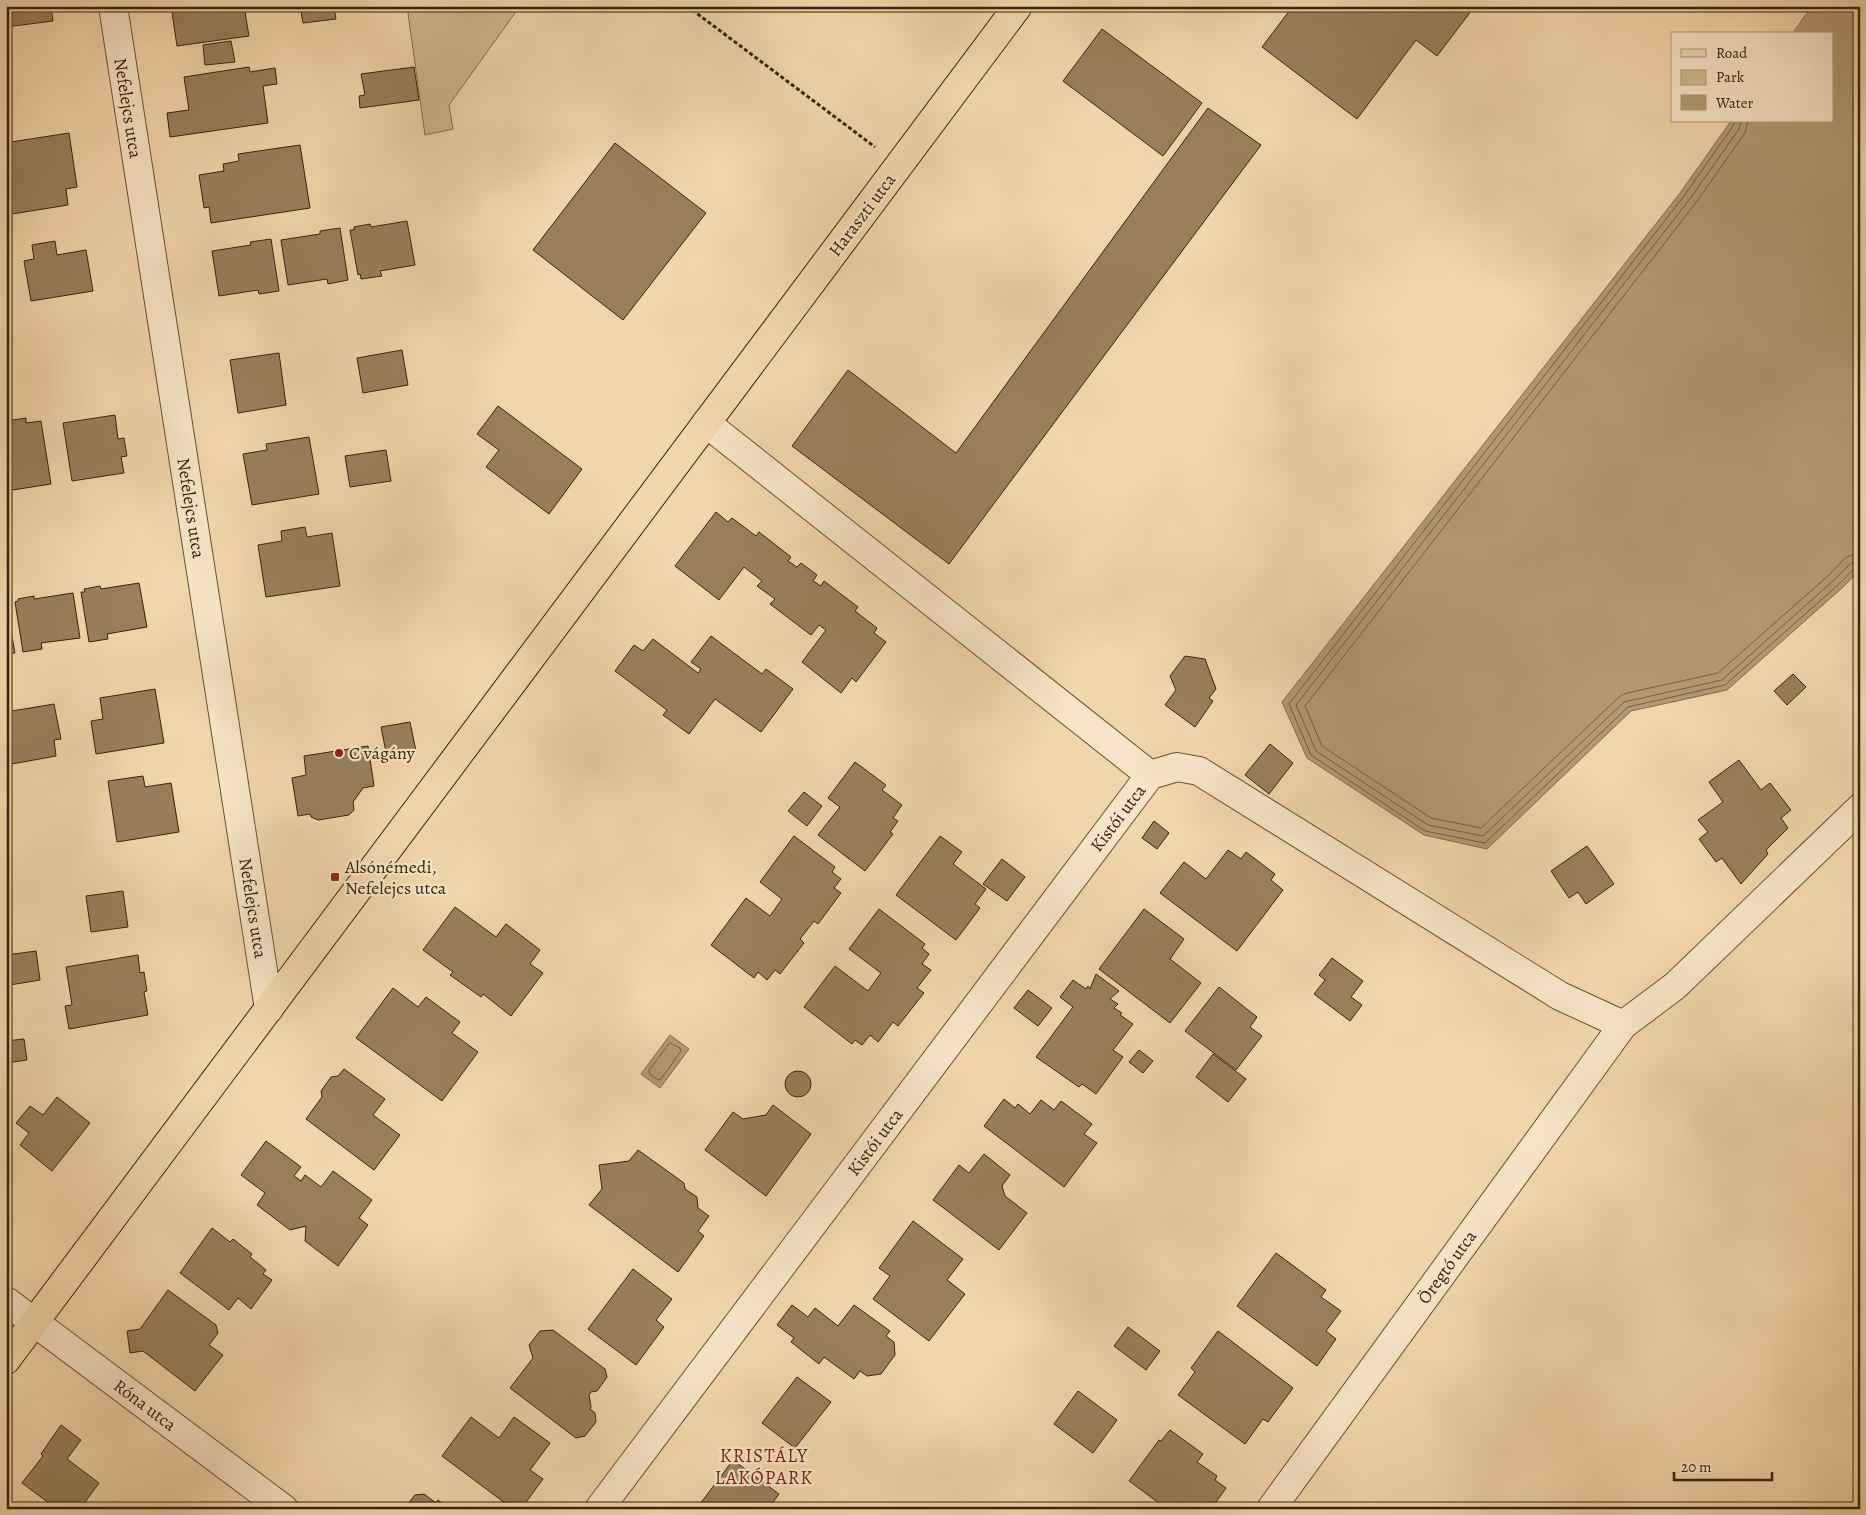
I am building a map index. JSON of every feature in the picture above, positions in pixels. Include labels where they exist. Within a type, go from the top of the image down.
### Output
[{"type":"main road","name":"Haraszti utca","points":[[6,1360],[1018,6]]},
{"type":"street","name":"Nefelejcs utca","points":[[113,6],[269,1010]]},
{"type":"street","points":[[706,423],[1150,775],[1177,767],[1199,771],[1560,996],[1623,1025]]},
{"type":"street","name":"Kistói utca","points":[[599,1509],[1150,775]]},
{"type":"street","name":"Öregtó utca","points":[[1271,1509],[1623,1025],[1675,986],[1860,808]]},
{"type":"street","name":"Róna utca","points":[[6,1301],[284,1509]]},
{"type":"path","points":[[687,6],[899,165]]},
{"type":"green space","points":[[407,6],[520,6],[449,105],[453,129],[425,135]]},
{"type":"water","points":[[1812,6],[1860,6],[1860,570],[1727,690],[1631,711],[1487,849],[1424,835],[1307,758],[1282,702],[1680,193],[1730,122],[1834,122],[1834,32],[1793,32]]},
{"type":"water","points":[[670,1035],[689,1049],[660,1088],[641,1074]]},
{"type":"building","points":[[6,6],[51,6],[53,21],[6,27]]},
{"type":"building","points":[[171,6],[244,6],[249,36],[177,46]]},
{"type":"building","points":[[300,6],[334,6],[336,19],[303,23]]},
{"type":"building","points":[[1293,6],[1475,6],[1437,56],[1416,40],[1357,119],[1262,47]]},
{"type":"building","points":[[1102,29],[1202,103],[1163,156],[1063,81]]},
{"type":"building","points":[[231,41],[235,62],[205,65],[203,45]]},
{"type":"building","points":[[249,67],[250,72],[275,68],[277,84],[263,86],[268,123],[170,137],[167,113],[189,110],[184,77]]},
{"type":"building","points":[[414,67],[419,100],[360,108],[359,96],[365,95],[361,74]]},
{"type":"building","points":[[1208,108],[1261,145],[949,564],[792,446],[848,370],[956,453]]},
{"type":"building","points":[[69,133],[77,187],[66,189],[68,205],[6,215],[6,149],[12,148],[11,142]]},
{"type":"building","points":[[615,143],[706,213],[623,320],[533,250]]},
{"type":"building","points":[[300,145],[310,208],[211,223],[209,207],[204,208],[199,175],[224,171],[223,164],[239,161],[238,154]]},
{"type":"building","points":[[407,221],[415,265],[380,271],[382,276],[361,279],[360,274],[358,275],[350,230],[354,230],[354,227],[370,224],[371,227]]},
{"type":"building","points":[[340,228],[348,280],[328,284],[327,279],[288,285],[281,240],[320,234],[320,231]]},
{"type":"building","points":[[271,239],[279,291],[259,294],[258,290],[219,296],[212,251],[251,245],[250,242]]},
{"type":"building","points":[[55,241],[57,255],[86,250],[93,291],[31,301],[24,261],[34,259],[32,245]]},
{"type":"building","points":[[402,350],[408,385],[363,393],[357,358]]},
{"type":"building","points":[[279,353],[286,405],[238,413],[230,360]]},
{"type":"building","points":[[498,406],[582,469],[549,514],[486,467],[499,450],[477,434]]},
{"type":"building","points":[[115,415],[118,439],[124,438],[127,456],[121,457],[124,473],[72,481],[63,423]]},
{"type":"building","points":[[26,418],[26,423],[41,421],[51,484],[6,491],[6,421]]},
{"type":"building","points":[[309,437],[319,494],[252,505],[243,454],[267,450],[266,444]]},
{"type":"building","points":[[386,450],[391,481],[350,487],[345,456]]},
{"type":"building","points":[[716,512],[728,522],[732,518],[756,536],[759,532],[791,557],[788,561],[797,567],[801,563],[817,575],[813,581],[821,586],[824,581],[858,607],[855,611],[877,628],[874,633],[886,642],[856,682],[852,678],[841,693],[802,662],[826,630],[819,625],[811,635],[770,604],[775,599],[757,586],[762,581],[744,567],[719,600],[675,566]]},
{"type":"building","points":[[305,527],[307,537],[332,533],[340,586],[266,597],[258,545],[282,541],[281,531]]},
{"type":"building","points":[[139,583],[147,627],[107,634],[108,639],[89,642],[81,592],[85,592],[84,589],[100,586],[101,589]]},
{"type":"building","points":[[73,593],[80,638],[41,643],[42,649],[23,652],[15,602],[18,599],[34,596],[34,599]]},
{"type":"building","points":[[6,603],[15,653],[6,654]]},
{"type":"building","points":[[711,636],[762,674],[766,669],[793,689],[761,732],[715,699],[689,734],[663,715],[667,710],[615,671],[634,645],[643,651],[653,639],[698,673],[701,669],[691,662]]},
{"type":"building","points":[[1185,656],[1205,659],[1216,689],[1209,698],[1213,701],[1195,727],[1165,705],[1176,690],[1170,676]]},
{"type":"building","points":[[1793,674],[1806,687],[1787,705],[1774,691]]},
{"type":"building","points":[[155,689],[164,743],[96,754],[91,721],[103,719],[100,698]]},
{"type":"building","points":[[54,704],[61,739],[54,740],[56,756],[12,764],[6,732],[6,712]]},
{"type":"building","points":[[410,722],[416,751],[387,757],[381,727]]},
{"type":"building","points":[[1270,744],[1293,763],[1269,794],[1245,775]]},
{"type":"building","points":[[368,746],[374,786],[363,788],[353,802],[354,810],[349,815],[318,820],[311,817],[310,814],[298,816],[292,778],[306,775],[304,756]]},
{"type":"building","points":[[1739,760],[1761,790],[1770,783],[1791,810],[1781,818],[1788,828],[1766,850],[1768,854],[1741,884],[1722,858],[1716,862],[1699,839],[1708,832],[1698,820],[1723,802],[1709,782]]},
{"type":"building","points":[[855,762],[886,785],[882,790],[902,805],[893,818],[898,821],[890,832],[893,834],[865,871],[818,835],[840,807],[828,798]]},
{"type":"building","points":[[143,776],[145,787],[171,783],[179,832],[117,842],[108,781]]},
{"type":"building","points":[[804,792],[822,806],[807,826],[788,811]]},
{"type":"building","points":[[1154,821],[1169,833],[1157,849],[1142,838]]},
{"type":"building","points":[[794,836],[835,867],[832,872],[841,879],[834,888],[841,893],[818,924],[814,921],[800,939],[804,943],[780,974],[775,970],[767,980],[758,972],[754,978],[711,945],[746,898],[770,916],[782,899],[760,882]]},
{"type":"building","points":[[940,836],[962,852],[953,864],[986,889],[975,904],[980,908],[956,940],[896,895]]},
{"type":"building","points":[[1587,846],[1614,884],[1586,904],[1578,892],[1569,898],[1551,871]]},
{"type":"building","points":[[1228,850],[1241,859],[1246,852],[1275,874],[1271,880],[1283,890],[1237,951],[1160,893],[1184,862],[1206,879]]},
{"type":"building","points":[[1002,859],[1025,877],[1007,901],[983,884]]},
{"type":"building","points":[[123,891],[128,927],[91,932],[86,896]]},
{"type":"building","points":[[455,907],[496,937],[506,924],[540,950],[530,964],[543,973],[511,1016],[483,994],[481,997],[450,975],[453,972],[423,950]]},
{"type":"building","points":[[879,909],[925,944],[922,948],[929,954],[922,964],[931,970],[917,988],[924,993],[898,1026],[893,1022],[878,1042],[870,1035],[862,1045],[855,1040],[852,1044],[804,1007],[835,966],[868,991],[881,973],[849,949]]},
{"type":"building","points":[[1144,909],[1184,939],[1170,959],[1201,983],[1170,1023],[1099,969]]},
{"type":"building","points":[[36,951],[40,980],[10,985],[6,955]]},
{"type":"building","points":[[138,955],[140,973],[144,972],[147,991],[144,992],[148,1015],[69,1029],[65,1006],[72,1005],[66,967]]},
{"type":"building","points":[[1332,958],[1363,981],[1351,997],[1362,1005],[1350,1021],[1314,994],[1325,980],[1319,975]]},
{"type":"building","points":[[1096,974],[1119,991],[1110,999],[1118,1004],[1114,1008],[1122,1013],[1120,1015],[1133,1024],[1113,1050],[1123,1057],[1096,1094],[1082,1084],[1079,1087],[1036,1057],[1073,1007],[1060,997],[1073,980],[1086,989],[1088,986],[1090,989]]},
{"type":"building","points":[[1219,987],[1257,1017],[1250,1027],[1262,1036],[1236,1070],[1185,1031]]},
{"type":"building","points":[[393,988],[418,1007],[426,997],[460,1022],[452,1033],[478,1052],[442,1101],[356,1038]]},
{"type":"building","points":[[1028,990],[1052,1008],[1038,1026],[1014,1008]]},
{"type":"building","points":[[24,1039],[27,1060],[6,1063],[6,1041]]},
{"type":"building","points":[[1139,1050],[1153,1061],[1143,1073],[1129,1062]]},
{"type":"building","points":[[1213,1054],[1246,1079],[1228,1102],[1196,1077]]},
{"type":"building","points":[[344,1069],[385,1099],[373,1115],[400,1135],[374,1170],[306,1119],[322,1097],[321,1091],[331,1077],[338,1076]]},
{"type":"building","points":[[798,1071],[807,1075],[811,1084],[807,1093],[798,1097],[789,1093],[785,1084],[789,1075]]},
{"type":"building","points":[[57,1097],[90,1123],[52,1171],[20,1145],[29,1133],[16,1123],[30,1106],[43,1115]]},
{"type":"building","points":[[1004,1099],[1015,1108],[1018,1104],[1030,1114],[1041,1100],[1054,1110],[1061,1101],[1092,1124],[1084,1134],[1097,1143],[1064,1187],[984,1126]]},
{"type":"building","points":[[773,1105],[811,1134],[766,1196],[705,1150],[733,1112],[743,1119],[766,1115]]},
{"type":"building","points":[[266,1141],[301,1167],[294,1176],[301,1181],[305,1175],[321,1187],[333,1171],[372,1200],[359,1218],[368,1225],[338,1266],[305,1241],[306,1226],[290,1230],[257,1205],[265,1193],[241,1175]]},
{"type":"building","points":[[638,1150],[684,1183],[685,1189],[697,1197],[698,1208],[709,1216],[698,1231],[704,1236],[678,1272],[589,1205],[602,1189],[599,1165],[629,1161]]},
{"type":"building","points":[[984,1154],[1010,1175],[1002,1186],[1005,1196],[1027,1213],[999,1250],[933,1200],[959,1165],[969,1173]]},
{"type":"building","points":[[913,1221],[963,1259],[947,1280],[965,1294],[929,1341],[873,1299],[890,1276],[879,1268]]},
{"type":"building","points":[[212,1228],[230,1242],[233,1239],[252,1254],[250,1257],[266,1270],[263,1274],[272,1280],[251,1309],[238,1298],[229,1310],[180,1273]]},
{"type":"building","points":[[1276,1253],[1326,1290],[1321,1297],[1341,1311],[1326,1331],[1336,1339],[1317,1366],[1237,1306]]},
{"type":"building","points":[[633,1269],[672,1299],[656,1320],[664,1327],[636,1365],[588,1329]]},
{"type":"building","points":[[168,1290],[216,1325],[218,1333],[209,1345],[223,1355],[195,1391],[143,1351],[130,1353],[127,1331],[140,1329]]},
{"type":"building","points":[[792,1305],[808,1317],[815,1308],[838,1326],[854,1305],[890,1331],[886,1336],[894,1342],[895,1355],[881,1374],[867,1376],[860,1371],[854,1379],[824,1357],[819,1364],[791,1342],[794,1338],[777,1325]]},
{"type":"building","points":[[1128,1327],[1160,1351],[1146,1370],[1114,1346]]},
{"type":"building","points":[[553,1330],[605,1369],[607,1377],[597,1391],[591,1392],[589,1395],[590,1409],[595,1413],[596,1422],[585,1436],[576,1438],[510,1388],[533,1358],[529,1345],[540,1331]]},
{"type":"building","points":[[1218,1331],[1293,1388],[1268,1422],[1263,1419],[1245,1444],[1178,1395],[1195,1372],[1191,1368]]},
{"type":"building","points":[[797,1377],[831,1402],[795,1448],[762,1423]]},
{"type":"building","points":[[1078,1391],[1117,1420],[1093,1453],[1054,1424]]},
{"type":"building","points":[[471,1417],[499,1438],[514,1417],[550,1443],[530,1470],[543,1479],[521,1509],[513,1509],[442,1456]]},
{"type":"building","points":[[61,1425],[81,1440],[67,1459],[99,1483],[80,1509],[57,1509],[22,1483],[43,1456],[41,1454]]},
{"type":"building","points":[[1170,1430],[1203,1454],[1197,1462],[1217,1476],[1215,1480],[1226,1488],[1211,1509],[1167,1509],[1129,1481],[1159,1440],[1161,1441]]},
{"type":"building","points":[[733,1460],[779,1494],[768,1509],[706,1509],[700,1504]]},
{"type":"building","points":[[424,1494],[436,1503],[438,1500],[449,1509],[404,1509],[415,1495]]},
{"type":"place","name":"C vágány","points":[[339,753]]},
{"type":"place","name":"Alsónémedi, Nefelejcs utca","points":[[335,877]]},
{"type":"district","name":"KRISTÁLY LAKÓPARK","points":[[764,1467]]}]
